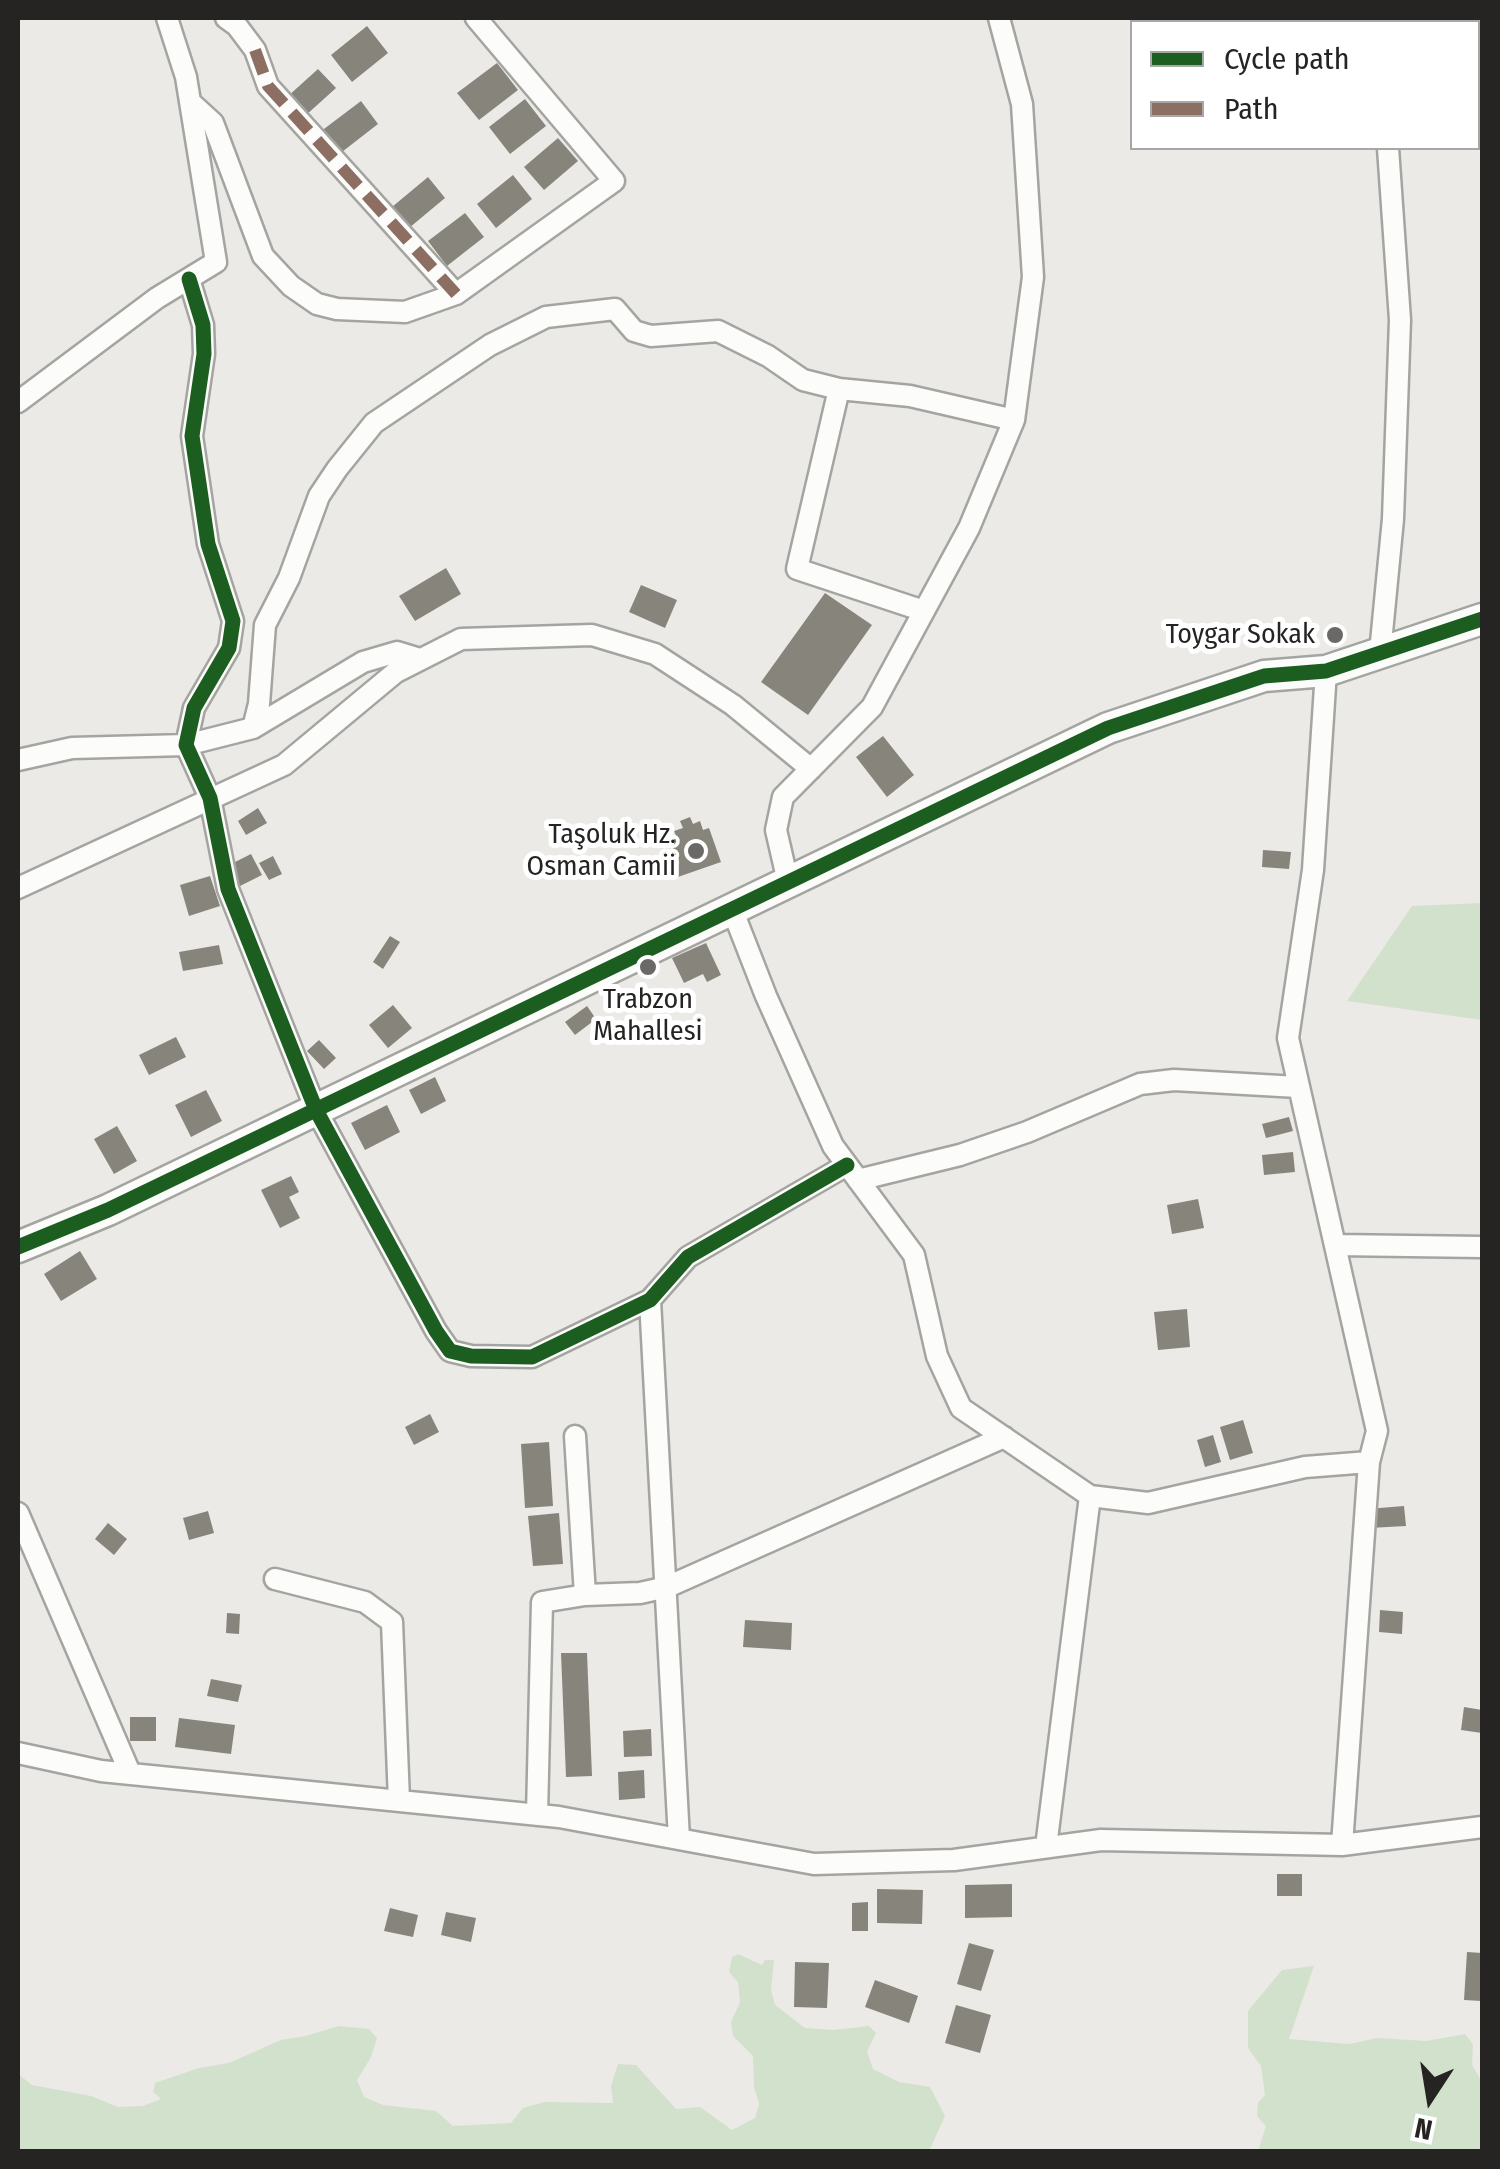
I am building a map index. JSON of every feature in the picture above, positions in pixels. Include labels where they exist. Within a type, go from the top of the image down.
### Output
[{"type":"street","points":[[18,402],[157,298],[216,262],[186,77],[167,18]]},
{"type":"street","points":[[226,18],[255,50],[268,86],[456,294]]},
{"type":"street","points":[[190,102],[214,123],[263,256],[316,304],[338,310],[405,312],[456,294],[614,180],[476,18]]},
{"type":"street","points":[[788,882],[776,830],[783,797],[872,707],[970,528],[1014,420],[1033,277],[1022,104],[999,18]]},
{"type":"street","points":[[1380,653],[1393,519],[1400,320],[1388,150]]},
{"type":"street","points":[[189,278],[203,326],[204,354],[192,436],[208,544],[233,622],[229,648],[194,708],[186,745],[210,798],[228,889],[316,1110],[450,1351],[471,1356],[532,1357],[650,1300],[688,1257],[852,1172],[960,1155],[1027,1132],[1140,1084],[1174,1080],[1298,1087]]},
{"type":"street","points":[[252,728],[259,704],[265,626],[289,578],[319,496],[374,423],[490,346],[546,317],[615,309],[634,331],[651,336],[718,331],[739,339],[803,380],[839,390],[910,396],[1014,420]]},
{"type":"street","points":[[839,390],[797,569],[924,611]]},
{"type":"street","points":[[18,1247],[108,1210],[1108,728],[1264,676],[1326,670],[1482,618]]},
{"type":"street","points":[[18,888],[284,765],[396,672],[460,638],[592,636],[655,654],[733,705],[811,769]]},
{"type":"street","points":[[18,760],[72,748],[186,745],[252,728],[363,662],[398,652],[420,660]]},
{"type":"street","points":[[1326,670],[1313,870],[1288,1038],[1376,1431],[1369,1462],[1342,1845]]},
{"type":"street","points":[[732,909],[833,1146],[914,1255],[937,1356],[961,1408],[1090,1496],[1148,1503],[1305,1467],[1369,1462]]},
{"type":"street","points":[[1336,1245],[1482,1248]]},
{"type":"street","points":[[650,1300],[679,1839]]},
{"type":"street","points":[[575,1436],[584,1596]]},
{"type":"street","points":[[538,1815],[542,1602],[640,1593],[667,1586],[1004,1437]]},
{"type":"street","points":[[1046,1847],[1090,1496]]},
{"type":"street","points":[[18,1513],[130,1774]]},
{"type":"street","points":[[276,1579],[365,1602],[392,1622],[399,1801]]},
{"type":"street","points":[[18,1753],[130,1774],[538,1815],[814,1864],[954,1860],[1101,1840],[1342,1845],[1482,1827]]},
{"type":"green space","points":[[1482,903],[1482,1020],[1347,1001],[1412,906]]},
{"type":"green space","points":[[738,1954],[762,1965],[765,1960],[774,1960],[771,1990],[775,2005],[805,2028],[869,2026],[876,2033],[867,2052],[873,2069],[899,2082],[930,2087],[945,2116],[929,2151],[18,2151],[18,2074],[32,2085],[91,2096],[118,2107],[143,2106],[161,2099],[153,2092],[155,2083],[199,2068],[229,2063],[281,2040],[339,2026],[369,2029],[377,2038],[357,2080],[364,2097],[383,2105],[436,2111],[453,2126],[511,2123],[523,2108],[545,2102],[613,2103],[611,2086],[618,2064],[636,2065],[676,2109],[700,2107],[732,2130],[755,2118],[759,2104],[753,2056],[733,2036],[731,2022],[740,2002],[738,1982],[729,1972],[732,1957]]},
{"type":"green space","points":[[1314,1966],[1289,2039],[1349,2044],[1377,2038],[1426,2041],[1465,2034],[1473,2044],[1472,2065],[1482,2082],[1482,2151],[1258,2151],[1266,2126],[1257,2116],[1258,2103],[1265,2095],[1261,2066],[1248,2048],[1248,2011],[1282,1970]]},
{"type":"building","points":[[367,26],[388,53],[352,82],[331,55]]},
{"type":"building","points":[[497,63],[518,90],[479,120],[457,93]]},
{"type":"building","points":[[318,69],[336,88],[305,116],[287,97]]},
{"type":"building","points":[[525,99],[546,126],[510,154],[489,127]]},
{"type":"building","points":[[361,101],[378,124],[338,155],[320,132]]},
{"type":"building","points":[[558,138],[578,161],[544,190],[524,167]]},
{"type":"building","points":[[513,175],[532,199],[496,228],[477,204]]},
{"type":"building","points":[[428,177],[445,198],[409,228],[392,207]]},
{"type":"building","points":[[465,213],[484,237],[447,266],[428,241]]},
{"type":"building","points":[[446,568],[461,594],[415,621],[399,596]]},
{"type":"building","points":[[641,585],[677,600],[665,628],[629,612]]},
{"type":"building","points":[[825,593],[872,625],[808,715],[761,682]]},
{"type":"building","points":[[883,736],[914,775],[887,797],[856,757]]},
{"type":"building","points":[[258,808],[267,823],[246,835],[238,821]]},
{"type":"building","name":"Taşoluk Hz. Osman Camii","points":[[690,817],[693,824],[700,821],[703,830],[709,828],[721,862],[675,878],[671,866],[679,864],[670,840],[677,838],[674,831],[683,828],[680,821]]},
{"type":"building","points":[[1263,850],[1291,852],[1289,869],[1262,867]]},
{"type":"building","points":[[251,854],[262,875],[238,887],[227,866]]},
{"type":"building","points":[[273,856],[282,874],[269,880],[259,863]]},
{"type":"building","points":[[210,876],[220,906],[189,916],[180,885]]},
{"type":"building","points":[[390,936],[400,942],[383,969],[373,962]]},
{"type":"building","points":[[706,943],[721,975],[707,982],[703,974],[684,983],[672,958]]},
{"type":"building","points":[[219,945],[223,964],[183,971],[179,952]]},
{"type":"building","points":[[393,1005],[412,1028],[388,1048],[369,1025]]},
{"type":"building","points":[[587,1006],[596,1019],[575,1035],[565,1022]]},
{"type":"building","points":[[176,1037],[186,1057],[149,1075],[139,1055]]},
{"type":"building","points":[[319,1040],[336,1058],[324,1069],[307,1051]]},
{"type":"building","points":[[435,1077],[446,1101],[421,1114],[409,1090]]},
{"type":"building","points":[[206,1090],[222,1121],[191,1137],[175,1105]]},
{"type":"building","points":[[387,1105],[400,1132],[365,1150],[351,1123]]},
{"type":"building","points":[[1289,1117],[1293,1131],[1266,1138],[1262,1124]]},
{"type":"building","points":[[117,1126],[137,1161],[114,1174],[94,1139]]},
{"type":"building","points":[[1293,1152],[1295,1172],[1264,1175],[1262,1155]]},
{"type":"building","points":[[291,1176],[299,1192],[289,1197],[300,1218],[280,1228],[261,1190]]},
{"type":"building","points":[[1198,1199],[1204,1228],[1172,1234],[1167,1205]]},
{"type":"building","points":[[80,1251],[97,1279],[61,1301],[44,1274]]},
{"type":"building","points":[[1187,1309],[1190,1347],[1158,1350],[1154,1312]]},
{"type":"building","points":[[430,1414],[439,1432],[414,1445],[405,1427]]},
{"type":"building","points":[[1243,1420],[1253,1453],[1230,1460],[1220,1427]]},
{"type":"building","points":[[1213,1435],[1221,1462],[1205,1467],[1197,1440]]},
{"type":"building","points":[[549,1442],[553,1506],[525,1508],[521,1444]]},
{"type":"building","points":[[1404,1506],[1406,1526],[1369,1528],[1367,1509]]},
{"type":"building","points":[[208,1511],[214,1533],[189,1540],[183,1518]]},
{"type":"building","points":[[559,1513],[563,1564],[533,1566],[528,1516]]},
{"type":"building","points":[[108,1523],[127,1539],[114,1555],[95,1539]]},
{"type":"building","points":[[1380,1610],[1403,1612],[1402,1634],[1379,1632]]},
{"type":"building","points":[[227,1613],[240,1614],[239,1634],[226,1633]]},
{"type":"building","points":[[745,1620],[792,1623],[791,1650],[743,1647]]},
{"type":"building","points":[[561,1653],[587,1653],[592,1776],[566,1777]]},
{"type":"building","points":[[211,1679],[242,1685],[238,1702],[207,1696]]},
{"type":"building","points":[[1464,1707],[1482,1710],[1482,1733],[1461,1730]]},
{"type":"building","points":[[130,1717],[156,1717],[156,1741],[130,1741]]},
{"type":"building","points":[[179,1718],[235,1725],[231,1754],[175,1747]]},
{"type":"building","points":[[651,1729],[652,1756],[624,1757],[623,1731]]},
{"type":"building","points":[[644,1770],[645,1798],[619,1800],[618,1772]]},
{"type":"building","points":[[1277,1874],[1302,1874],[1302,1896],[1277,1896]]},
{"type":"building","points":[[1012,1884],[1012,1917],[965,1918],[965,1885]]},
{"type":"building","points":[[877,1889],[923,1890],[922,1924],[877,1923]]},
{"type":"building","points":[[868,1902],[868,1931],[852,1931],[852,1903]]},
{"type":"building","points":[[390,1908],[418,1915],[413,1937],[384,1931]]},
{"type":"building","points":[[446,1912],[476,1918],[471,1942],[441,1935]]},
{"type":"building","points":[[969,1943],[994,1950],[981,1991],[957,1984]]},
{"type":"building","points":[[1467,1952],[1482,1953],[1482,2001],[1464,2000]]},
{"type":"building","points":[[795,1962],[829,1963],[827,2008],[794,2007]]},
{"type":"building","points":[[875,1980],[918,1996],[909,2023],[865,2007]]},
{"type":"building","points":[[956,2005],[991,2015],[980,2053],[945,2043]]},
{"type":"marked path","points":[[255,50],[268,86],[456,294]]},
{"type":"cycle path","points":[[189,279],[203,325],[204,354],[192,436],[208,544],[233,621],[229,648],[194,708],[186,745],[210,798],[228,889],[316,1110],[450,1351],[471,1356],[532,1357],[650,1300],[688,1257],[847,1165]]},
{"type":"cycle path","points":[[18,1247],[108,1210],[1108,728],[1264,676],[1326,671],[1482,619]]},
{"type":"place","name":"Toygar Sokak","points":[[1335,635]]},
{"type":"place","name":"Taşoluk Hz. Osman Camii","points":[[696,851]]},
{"type":"place","name":"Trabzon Mahallesi","points":[[648,967]]}]
